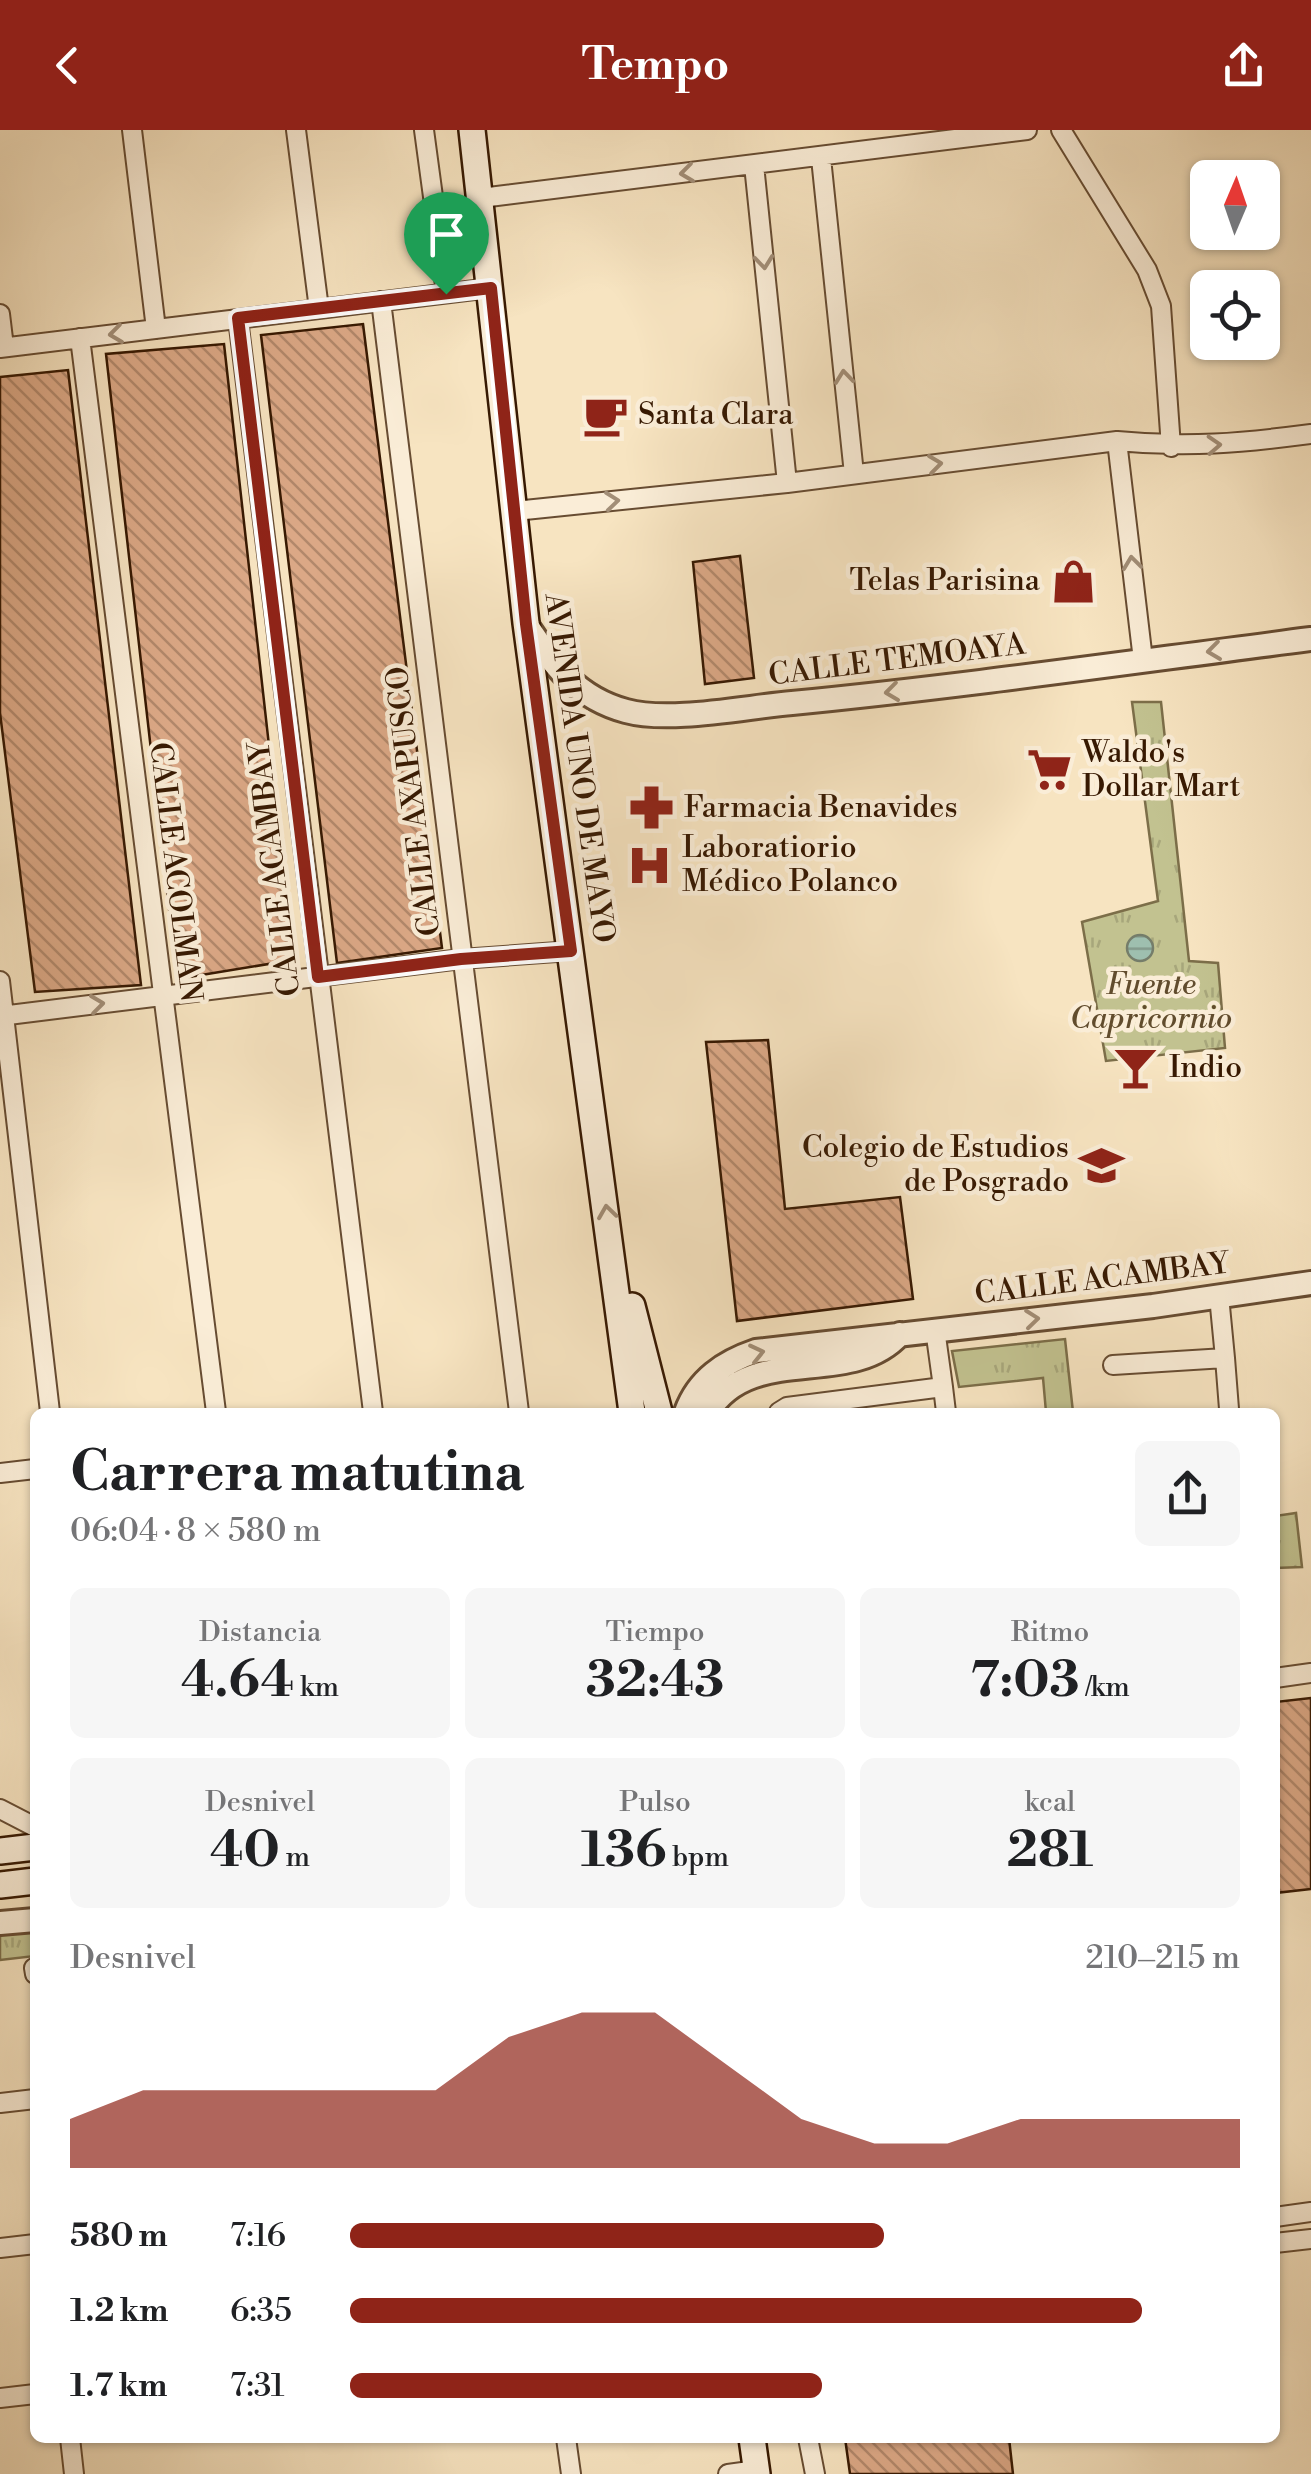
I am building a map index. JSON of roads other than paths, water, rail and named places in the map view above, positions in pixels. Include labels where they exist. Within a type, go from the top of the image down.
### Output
[{"type":"main road","name":"AVENIDA UNO DE MAYO","points":[[472,130],[526,624],[632,1408]]},
{"type":"main road","points":[[613,1254],[633,1307],[658,1408]]},
{"type":"main road","points":[[0,1851],[30,1848]]},
{"type":"main road","points":[[0,1884],[30,1881]]},
{"type":"main road","points":[[753,2443],[757,2472]]},
{"type":"street","points":[[132,130],[156,329]]},
{"type":"street","points":[[296,130],[319,309]]},
{"type":"street","points":[[424,130],[446,294]]},
{"type":"street","points":[[481,198],[1027,130]]},
{"type":"street","points":[[1061,130],[1147,270],[1161,306],[1171,446]]},
{"type":"street","points":[[822,158],[854,474]]},
{"type":"street","points":[[754,165],[787,482]]},
{"type":"street","points":[[0,314],[2,347],[491,288]]},
{"type":"street","name":"CALLE AXAPUSCO","points":[[380,301],[517,1408]]},
{"type":"street","name":"CALLE ACAMBAY","points":[[238,318],[372,1408]]},
{"type":"street","name":"CALLE ACOLMAN","points":[[80,338],[215,1408]]},
{"type":"street","points":[[515,511],[1116,441],[1218,446],[1311,434]]},
{"type":"street","points":[[1116,441],[1143,660]]},
{"type":"street","name":"CALLE TEMOAYA","points":[[526,624],[552,663],[573,685],[598,701],[628,712],[662,715],[840,698],[1311,639]]},
{"type":"street","points":[[2,1016],[461,959],[571,951]]},
{"type":"street","points":[[0,980],[50,1408]]},
{"type":"street","name":"CALLE ACAMBAY","points":[[688,1408],[704,1381],[756,1351],[1311,1283]]},
{"type":"street","points":[[1218,1296],[1229,1408]]},
{"type":"street","points":[[935,1329],[946,1408]]},
{"type":"street","name":"CALLE ACAMBAY","points":[[711,1408],[745,1378],[777,1369],[868,1356],[886,1349],[900,1333]]},
{"type":"street","points":[[1113,1365],[1226,1358]]},
{"type":"street","points":[[785,1408],[943,1387]]},
{"type":"street","points":[[0,1473],[30,1470]]},
{"type":"street","points":[[1280,1677],[1311,1673]]},
{"type":"street","points":[[0,1809],[30,1824]]},
{"type":"street","points":[[0,1924],[30,1921]]},
{"type":"street","points":[[0,2103],[30,2100]]},
{"type":"street","points":[[1280,2216],[1311,2212]]},
{"type":"street","points":[[1280,2242],[1311,2239]]},
{"type":"street","points":[[0,2248],[30,2245]]},
{"type":"street","points":[[0,2398],[30,2395]]},
{"type":"street","points":[[71,2443],[74,2474]]},
{"type":"street","points":[[567,2443],[570,2474]]},
{"type":"street","points":[[809,2443],[815,2474]]},
{"type":"street","points":[[728,2474],[757,2472]]},
{"type":"place","name":"Santa Clara","points":[[605,415]]},
{"type":"place","name":"Telas Parisina","points":[[1073,581]]},
{"type":"place","name":"Waldo's Dollar Mart","points":[[1049,770]]},
{"type":"place","name":"Farmacia Benavides","points":[[651,808]]},
{"type":"place","name":"Laboratiorio Médico Polanco","points":[[649,865]]},
{"type":"place","name":"Indio","points":[[1136,1068]]},
{"type":"place","name":"Colegio de Estudios de Posgrado","points":[[1102,1165]]},
{"type":"park label","name":"Fuente Capricornio","points":[[1151,1002]]}]
